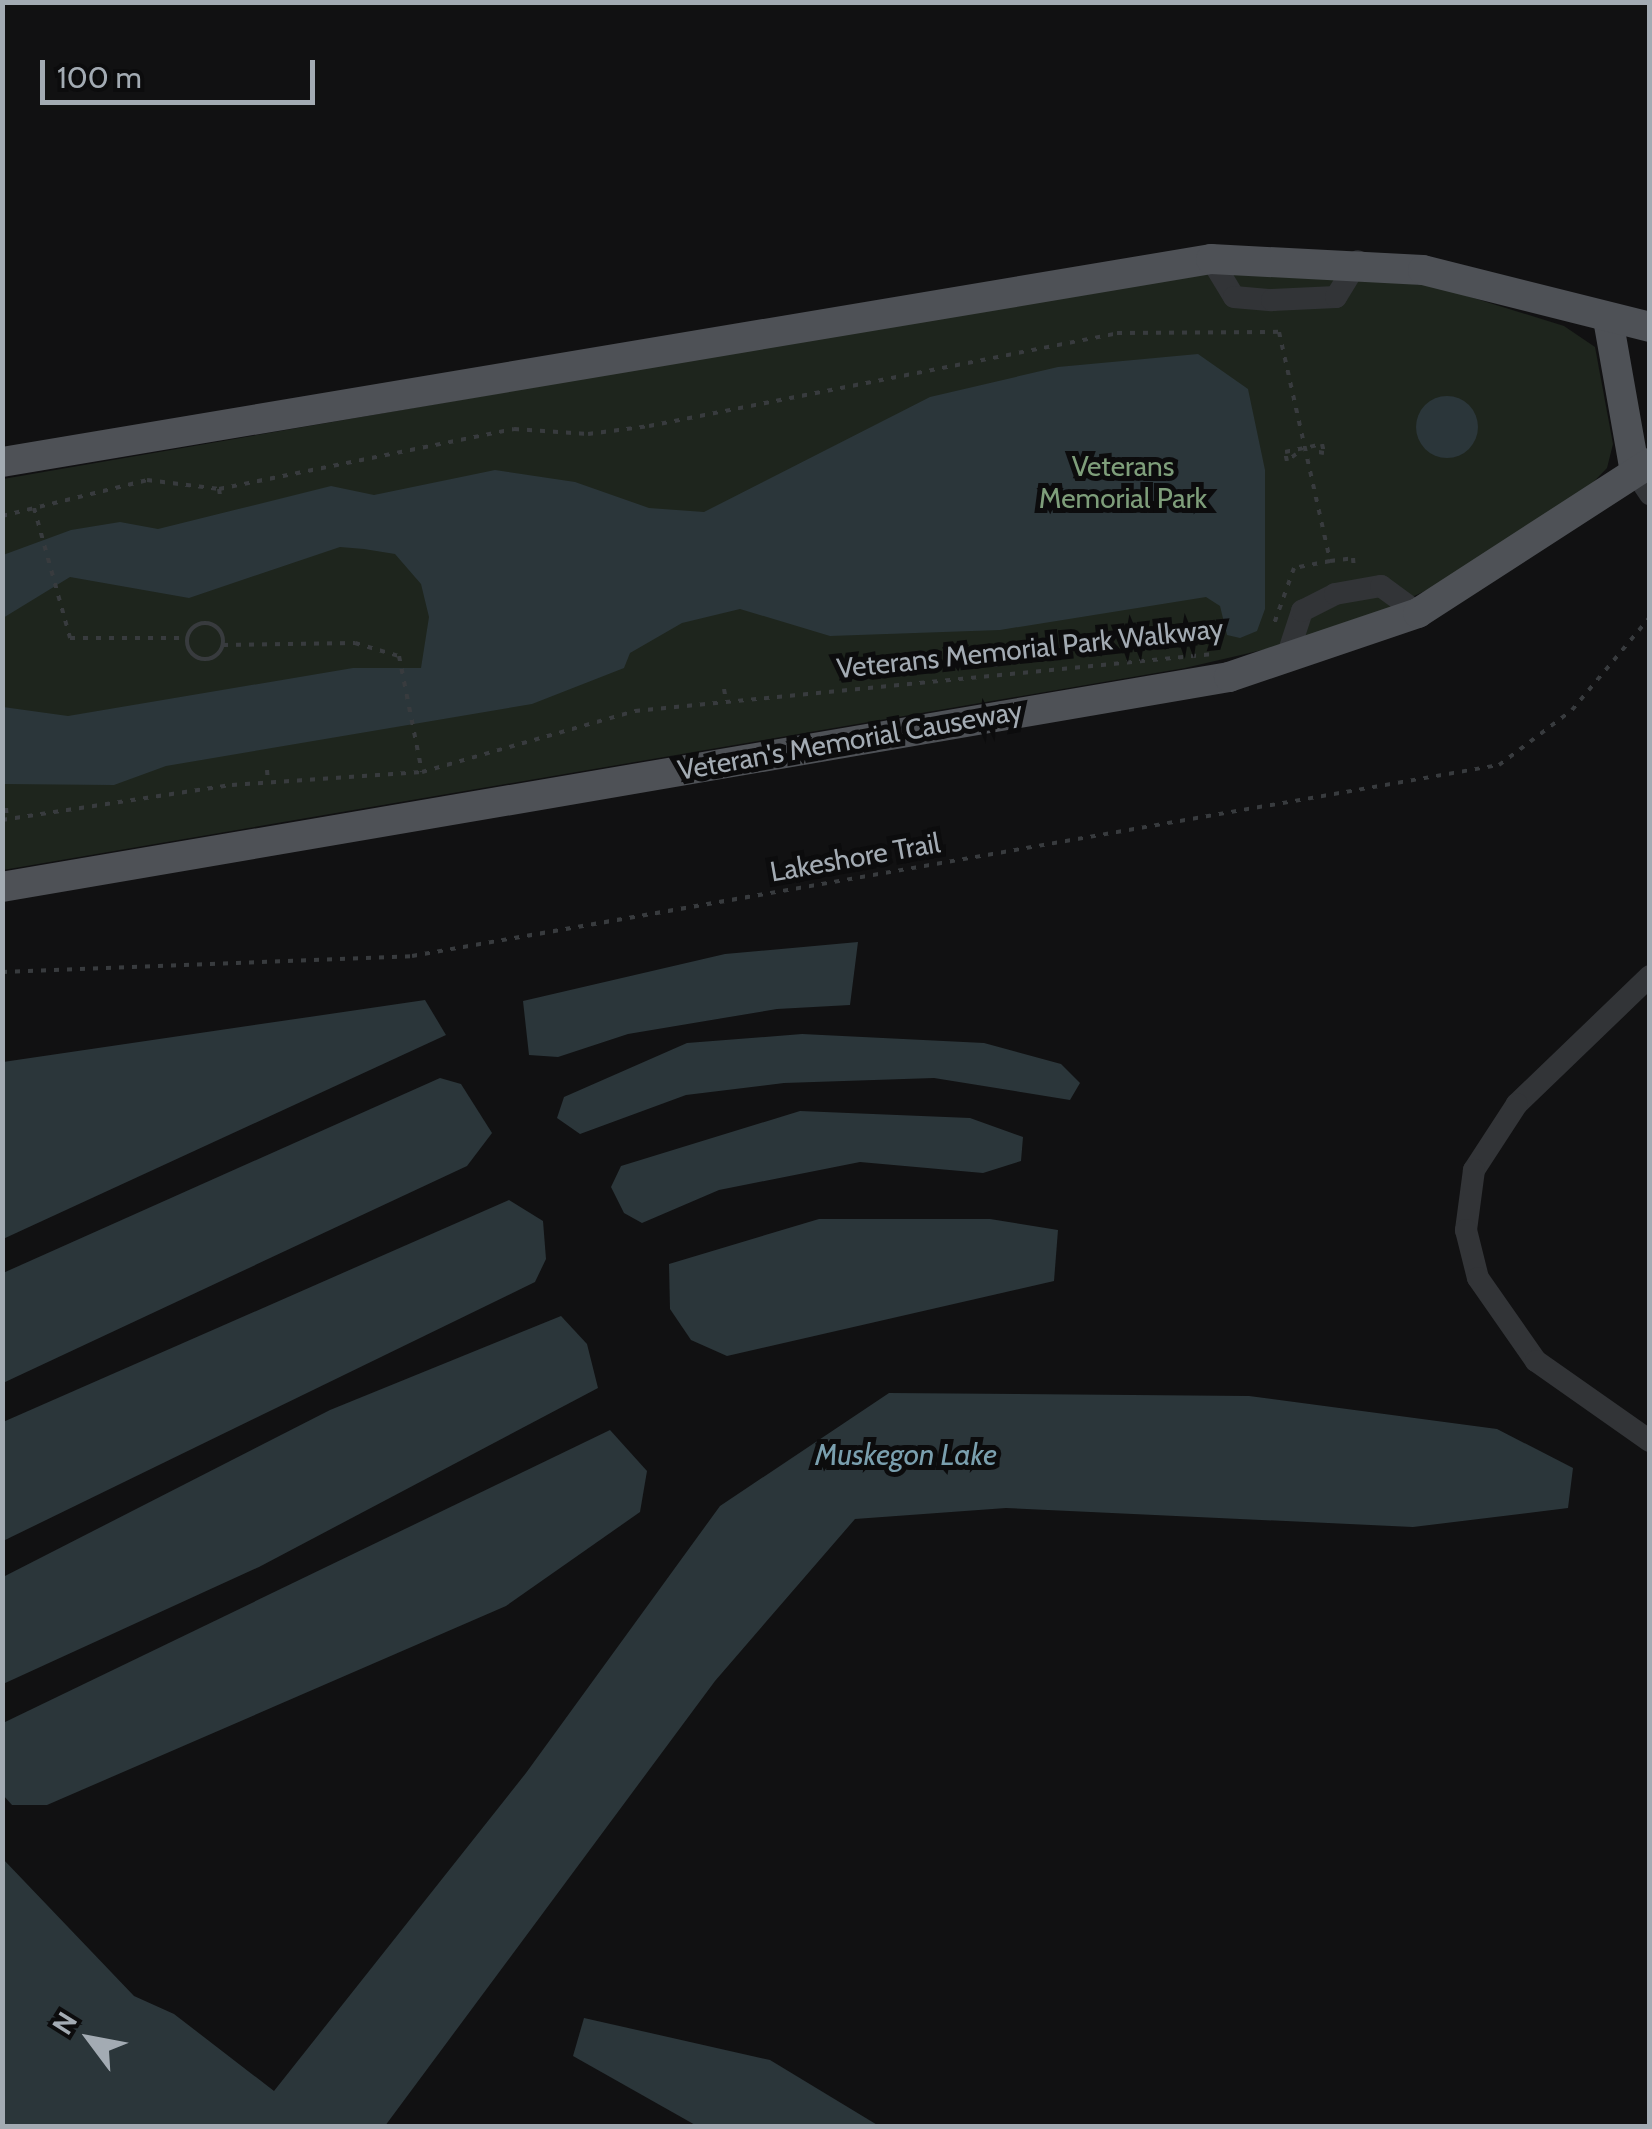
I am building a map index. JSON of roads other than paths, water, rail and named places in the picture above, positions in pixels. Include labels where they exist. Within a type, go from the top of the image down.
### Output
[{"type":"main road","points":[[2,462],[1211,259],[1358,261],[1650,327]]},
{"type":"main road","points":[[1608,319],[1645,476]]},
{"type":"main road","name":"Veteran's Memorial Causeway","points":[[2,887],[1278,650],[1418,613],[1645,476]]},
{"type":"lane","points":[[1211,259],[1234,297],[1272,300],[1336,297],[1358,261]]},
{"type":"lane","points":[[1278,650],[1302,610],[1335,594],[1375,584],[1418,613]]},
{"type":"lane","points":[[1650,976],[1517,1104],[1474,1170],[1466,1230],[1478,1278],[1536,1361],[1650,1441]]},
{"type":"water","points":[[1198,354],[1248,389],[1265,470],[1265,609],[1257,631],[1240,638],[1227,635],[1220,606],[1206,597],[1000,630],[830,636],[740,609],[682,623],[630,653],[624,668],[532,704],[166,766],[114,785],[3,784],[3,707],[68,716],[353,668],[421,668],[429,617],[421,584],[395,554],[364,549],[340,547],[189,598],[70,577],[3,618],[3,555],[71,530],[120,522],[158,529],[331,486],[374,495],[495,470],[575,482],[649,508],[704,512],[930,397],[1058,367]]},
{"type":"water","points":[[1447,396],[1469,405],[1478,427],[1469,449],[1447,458],[1425,449],[1416,427],[1425,405]]},
{"type":"water","points":[[858,942],[850,1005],[777,1009],[628,1034],[558,1057],[529,1055],[523,1001],[725,954]]},
{"type":"water","points":[[425,1000],[446,1035],[3,1239],[3,1062]]},
{"type":"water","points":[[802,1034],[984,1043],[1061,1064],[1080,1083],[1070,1100],[934,1078],[784,1083],[686,1095],[580,1134],[557,1118],[564,1097],[687,1043]]},
{"type":"water","points":[[440,1078],[461,1084],[492,1133],[467,1166],[3,1383],[3,1273]]},
{"type":"water","points":[[800,1111],[970,1118],[1023,1137],[1021,1161],[983,1173],[860,1162],[719,1190],[642,1223],[624,1213],[611,1187],[621,1166]]},
{"type":"water","points":[[509,1200],[543,1221],[546,1259],[535,1282],[3,1541],[3,1422]]},
{"type":"water","points":[[819,1219],[990,1219],[1058,1230],[1054,1281],[727,1356],[691,1340],[670,1309],[669,1264]]},
{"type":"water","points":[[561,1316],[587,1344],[598,1388],[259,1567],[3,1684],[3,1577],[330,1410]]},
{"type":"water","name":"Muskegon Lake","points":[[889,1393],[1249,1396],[1497,1429],[1573,1468],[1568,1508],[1413,1527],[1006,1508],[855,1519],[715,1681],[385,2126],[3,2126],[3,1859],[134,1996],[174,2014],[274,2091],[526,1773],[720,1506]]},
{"type":"water","points":[[610,1430],[647,1471],[640,1512],[506,1606],[47,1805],[12,1805],[3,1795],[3,1723]]},
{"type":"water","points":[[584,2018],[770,2060],[879,2126],[697,2126],[573,2056]]},
{"type":"park label","name":"Veterans Memorial Park","points":[[1123,482]]}]
